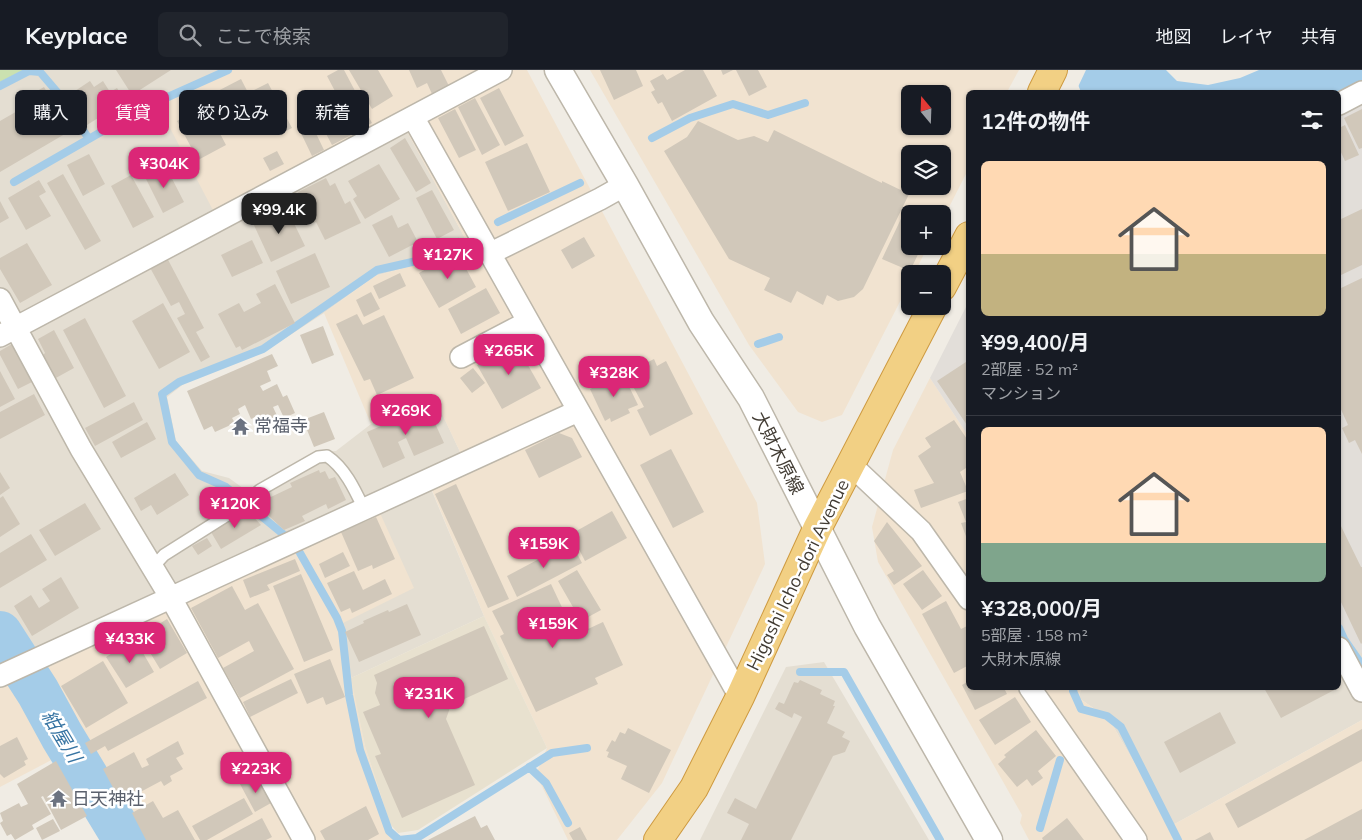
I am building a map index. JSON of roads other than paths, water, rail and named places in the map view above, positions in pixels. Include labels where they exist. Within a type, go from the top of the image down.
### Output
[{"type":"highway","points":[[951,270],[966,242]]},
{"type":"highway","name":"Higashi Icho-dori Avenue","points":[[658,840],[694,788],[740,696],[817,530],[928,315]]},
{"type":"street","points":[[8,332],[500,70]]},
{"type":"street","name":"大財木原線","points":[[558,70],[625,185],[701,322],[751,398],[867,626],[989,840]]},
{"type":"street","points":[[1341,103],[1362,92]]},
{"type":"street","points":[[413,117],[740,696]]},
{"type":"street","points":[[489,254],[625,185]]},
{"type":"street","points":[[0,299],[8,332],[153,567],[304,840]]},
{"type":"street","points":[[462,357],[528,322]]},
{"type":"street","points":[[5,673],[578,411]]},
{"type":"street","points":[[852,465],[921,531],[966,595]]},
{"type":"street","points":[[1341,652],[1362,691]]},
{"type":"street","points":[[1031,690],[1136,840]]},
{"type":"lane","points":[[153,567],[164,555],[248,502],[260,490],[318,457],[327,456],[337,463],[364,509]]},
{"type":"water","points":[[1072,70],[1166,70],[1177,81],[1208,85],[1240,78],[1259,70],[1362,70],[1362,84],[1341,91],[1080,90]]},
{"type":"waterway","points":[[14,182],[141,109],[228,70]]},
{"type":"waterway","points":[[0,86],[29,71],[40,72],[58,93],[89,139]]},
{"type":"waterway","points":[[652,138],[690,118],[733,104],[768,115],[805,103]]},
{"type":"waterway","points":[[498,222],[580,183]]},
{"type":"waterway","points":[[283,534],[226,487],[199,475],[172,442],[162,394],[179,382],[263,349],[377,270],[421,260],[458,242]]},
{"type":"waterway","points":[[758,344],[779,337]]},
{"type":"waterway","points":[[300,553],[337,618],[342,631],[349,695],[360,750],[389,831],[399,840],[417,838],[552,753],[587,748]]},
{"type":"waterway","points":[[1341,632],[1362,665]]},
{"type":"waterway","name":"紺屋川","points":[[0,633],[38,692],[62,736],[125,840]]},
{"type":"waterway","points":[[800,672],[844,672],[940,840]]},
{"type":"waterway","points":[[1073,690],[1081,709],[1107,716],[1121,727],[1178,840]]},
{"type":"waterway","points":[[1040,828],[1060,760]]},
{"type":"waterway","points":[[529,767],[546,783],[568,823]]},
{"type":"place","name":"常福寺","points":[[240,426]]},
{"type":"place","name":"日天神社","points":[[58,799]]}]
